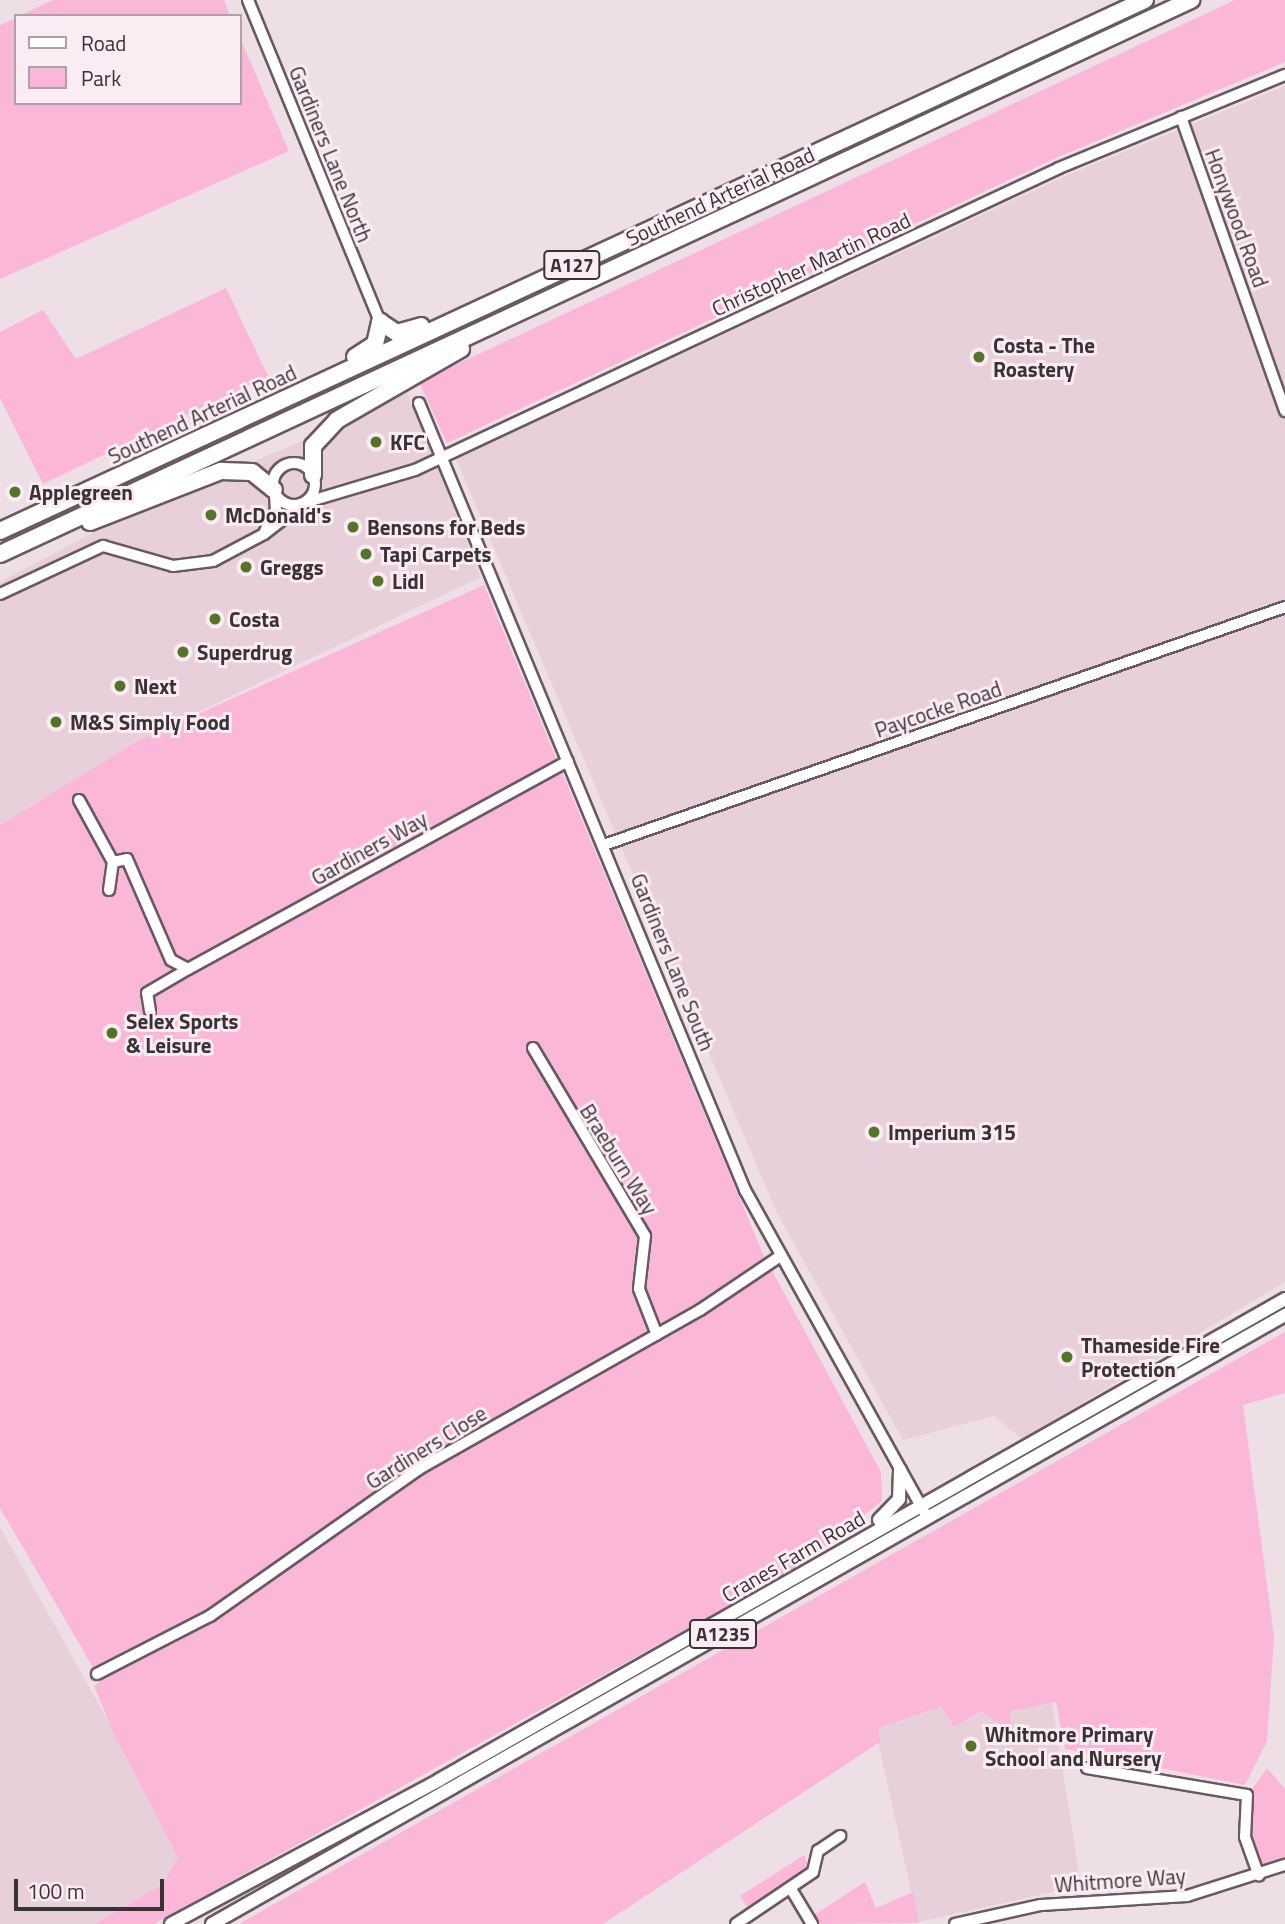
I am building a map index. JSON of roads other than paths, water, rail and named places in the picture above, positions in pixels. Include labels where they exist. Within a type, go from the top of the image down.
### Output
[{"type":"highway","name":"A127","points":[[1065,37],[1136,0]]},
{"type":"highway","name":"Southend Arterial Road","points":[[0,531],[1145,0]]},
{"type":"highway","name":"Southend Arterial Road","points":[[0,554],[1191,0]]},
{"type":"highway","name":"A127","points":[[1136,26],[1202,0]]},
{"type":"highway","name":"A127","points":[[380,322],[389,331],[407,332],[667,221]]},
{"type":"highway","name":"A127","points":[[313,475],[313,446],[345,414],[675,239]]},
{"type":"highway","name":"A127","points":[[196,440],[369,349],[379,337],[380,322]]},
{"type":"highway","points":[[0,559],[209,474],[252,472],[274,490]]},
{"type":"main road","name":"Cranes Farm Road","points":[[212,1924],[928,1517],[976,1489],[988,1474],[1285,1299]]},
{"type":"main road","name":"Cranes Farm Road","points":[[171,1924],[823,1562],[969,1477],[988,1474],[1285,1315]]},
{"type":"main road","name":"A1235","points":[[823,1562],[893,1509],[902,1492],[900,1470]]},
{"type":"street","name":"Gardiners Lane North","points":[[248,0],[380,322]]},
{"type":"street","name":"Christopher Martin Road","points":[[303,503],[355,492],[442,458],[1181,117],[1285,75]]},
{"type":"street","name":"Honywood Road","points":[[1181,117],[1285,411]]},
{"type":"street","name":"Gardiners Lane South","points":[[419,403],[779,1257],[928,1517]]},
{"type":"street","points":[[253,542],[273,520],[276,472],[285,463],[298,462],[327,488],[355,492]]},
{"type":"street","points":[[0,594],[103,546],[183,567],[253,542],[303,503],[314,489],[313,475]]},
{"type":"street","points":[[274,490],[286,504],[303,503]]},
{"type":"street","name":"Paycocke Road","points":[[604,845],[1285,607]]},
{"type":"street","name":"Gardiners Way","points":[[150,1011],[148,993],[188,969],[568,761]]},
{"type":"street","points":[[79,800],[113,862],[109,890]]},
{"type":"street","points":[[113,862],[127,859],[171,960],[188,969]]},
{"type":"street","name":"Braeburn Way","points":[[533,1048],[645,1236],[639,1289],[657,1335]]},
{"type":"street","name":"Gardiners Close","points":[[97,1674],[210,1616],[419,1469],[657,1335],[779,1257]]},
{"type":"street","points":[[1087,1768],[1247,1795],[1245,1837],[1259,1876]]},
{"type":"street","points":[[736,1924],[813,1872],[817,1851],[840,1836]]},
{"type":"street","name":"Whitmore Way","points":[[955,1924],[1041,1905],[1187,1896],[1285,1866]]},
{"type":"street","points":[[790,1889],[812,1924]]},
{"type":"place","name":"Costa - The Roastery","points":[[979,357]]},
{"type":"place","name":"KFC","points":[[376,442]]},
{"type":"place","name":"Applegreen","points":[[15,492]]},
{"type":"place","name":"McDonald's","points":[[211,515]]},
{"type":"place","name":"Bensons for Beds","points":[[353,527]]},
{"type":"place","name":"Tapi Carpets","points":[[366,554]]},
{"type":"place","name":"Greggs","points":[[246,567]]},
{"type":"place","name":"Lidl","points":[[378,581]]},
{"type":"place","name":"Costa","points":[[215,619]]},
{"type":"place","name":"Superdrug","points":[[183,652]]},
{"type":"place","name":"Next","points":[[120,686]]},
{"type":"place","name":"M&S Simply Food","points":[[56,722]]},
{"type":"place","name":"Selex Sports & Leisure","points":[[112,1033]]},
{"type":"place","name":"Imperium 315","points":[[874,1132]]},
{"type":"place","name":"Thameside Fire Protection","points":[[1067,1357]]},
{"type":"place","name":"Whitmore Primary School and Nursery","points":[[971,1746]]}]
